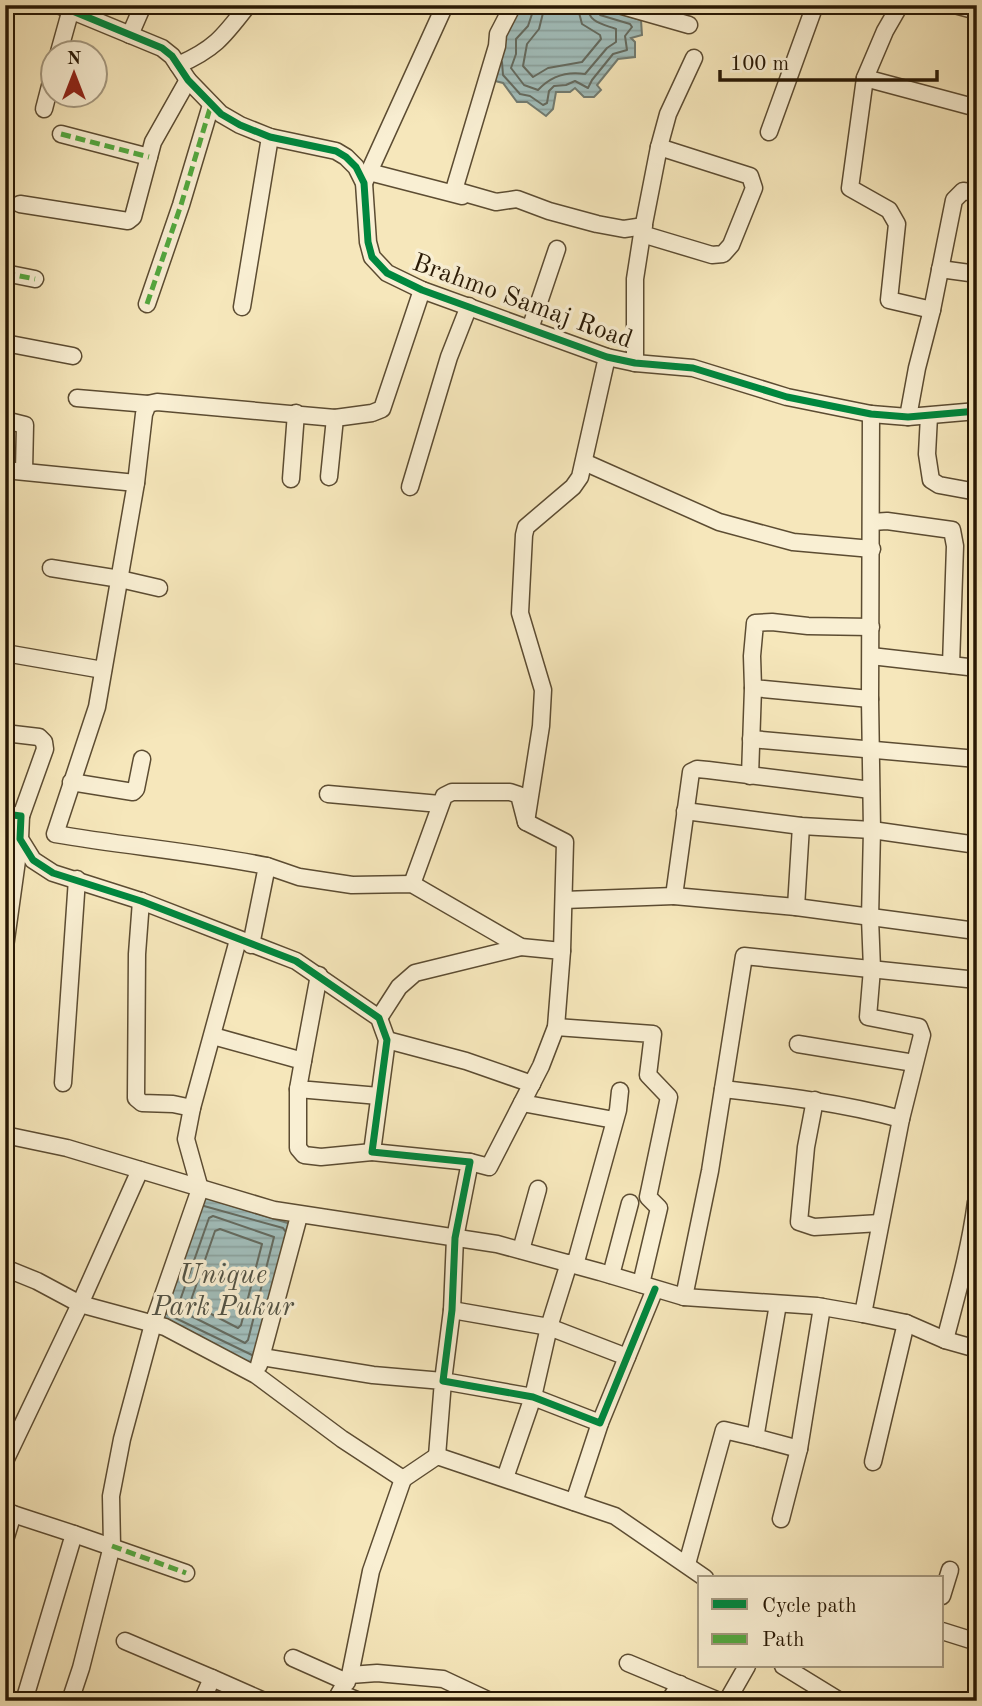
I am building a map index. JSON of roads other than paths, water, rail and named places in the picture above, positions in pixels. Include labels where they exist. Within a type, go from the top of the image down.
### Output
[{"type":"street","points":[[130,35],[143,5]]},
{"type":"street","points":[[178,65],[202,54],[223,39],[248,5]]},
{"type":"street","points":[[367,178],[445,5]]},
{"type":"street","points":[[513,5],[498,34],[497,46],[454,190],[496,202],[517,199],[597,224],[643,230],[712,255],[723,254],[731,246],[754,188],[750,176],[659,147]]},
{"type":"street","points":[[619,5],[689,25]]},
{"type":"street","points":[[769,132],[815,5]]},
{"type":"street","points":[[900,5],[885,31],[865,78],[850,188],[889,210],[897,223],[889,300],[932,310]]},
{"type":"street","points":[[955,5],[977,11]]},
{"type":"street","points":[[63,38],[71,8],[162,48],[211,105],[240,125],[270,137],[336,151],[367,178],[466,197],[492,209]]},
{"type":"street","points":[[635,363],[635,279],[659,147],[668,114],[694,58]]},
{"type":"street","points":[[865,78],[977,108]]},
{"type":"street","points":[[20,204],[128,221],[133,217],[149,157],[163,121],[188,80]]},
{"type":"street","points":[[147,304],[211,105]]},
{"type":"street","points":[[61,134],[149,157]]},
{"type":"street","points":[[242,307],[270,137]]},
{"type":"street","name":"Brahmo Samaj Road","points":[[367,178],[368,242],[372,257],[387,273],[422,290],[607,357],[635,363],[693,368],[787,397],[871,414],[908,418],[977,411]]},
{"type":"street","points":[[908,418],[954,200],[963,191],[977,193]]},
{"type":"street","points":[[530,329],[557,249]]},
{"type":"street","points":[[940,269],[977,274]]},
{"type":"street","points":[[5,273],[35,279]]},
{"type":"street","points":[[77,398],[148,404],[157,402],[335,418],[382,409],[422,290]]},
{"type":"street","points":[[410,487],[449,357],[469,306]]},
{"type":"street","points":[[5,343],[73,356]]},
{"type":"street","points":[[526,822],[541,726],[543,690],[520,613],[524,535],[526,527],[573,487],[580,477],[607,357]]},
{"type":"street","points":[[148,404],[144,414],[136,483],[97,707],[55,834],[213,855],[267,866],[299,877],[352,885],[412,884],[521,947]]},
{"type":"street","points":[[291,478],[296,413]]},
{"type":"street","points":[[863,1314],[901,1119],[922,1035],[919,1027],[868,1017],[872,969],[871,414]]},
{"type":"street","points":[[929,416],[927,454],[931,480],[939,485],[977,492]]},
{"type":"street","points":[[329,477],[335,418]]},
{"type":"street","points":[[5,420],[25,425],[24,471]]},
{"type":"street","points":[[584,462],[719,522],[793,542],[872,550]]},
{"type":"street","points":[[5,470],[136,483]]},
{"type":"street","points":[[872,522],[887,521],[952,530],[955,546],[951,665]]},
{"type":"street","points":[[51,568],[159,588]]},
{"type":"street","points":[[750,776],[755,623],[871,627]]},
{"type":"street","points":[[5,653],[103,670]]},
{"type":"street","points":[[871,656],[977,668]]},
{"type":"street","points":[[753,688],[870,699]]},
{"type":"street","points":[[5,733],[39,737],[44,742],[45,749],[13,815],[20,839],[33,860],[53,873],[141,901],[296,961],[379,1018],[387,1040],[372,1152]]},
{"type":"street","points":[[751,739],[977,759]]},
{"type":"street","points":[[71,782],[133,792],[136,789],[142,759]]},
{"type":"street","points":[[674,896],[691,772],[697,769],[708,770],[871,790]]},
{"type":"street","points":[[319,975],[298,1089],[298,1148],[304,1155],[321,1157],[372,1152],[470,1161],[489,1167],[541,1066],[556,1027],[562,951],[565,842],[526,822],[519,794],[452,792],[444,796],[440,804],[412,884]]},
{"type":"street","points":[[328,794],[440,804]]},
{"type":"street","points":[[685,811],[801,826],[872,830],[977,845]]},
{"type":"street","points":[[796,907],[801,826]]},
{"type":"street","points":[[5,947],[20,839]]},
{"type":"street","points":[[70,1701],[81,1668],[111,1546],[111,1496],[122,1439],[153,1324],[200,1189],[186,1139],[192,1108],[267,866]]},
{"type":"street","points":[[63,1083],[77,880]]},
{"type":"street","points":[[564,900],[674,896],[796,907],[976,931],[977,927]]},
{"type":"street","points":[[141,901],[137,954],[135,1098],[142,1103],[192,1108]]},
{"type":"street","points":[[379,1018],[399,987],[415,973],[521,947],[562,951]]},
{"type":"street","points":[[684,1297],[710,1171],[744,956],[977,980]]},
{"type":"street","points":[[556,1027],[653,1034],[648,1075],[669,1097],[648,1197],[659,1208],[648,1286],[627,1357],[600,1423],[574,1502]]},
{"type":"street","points":[[213,1036],[303,1061]]},
{"type":"street","points":[[387,1040],[466,1061],[532,1084]]},
{"type":"street","points":[[798,1045],[914,1063]]},
{"type":"street","points":[[298,1089],[379,1096]]},
{"type":"street","points":[[723,1089],[859,1107],[901,1119]]},
{"type":"street","points":[[505,1478],[533,1397],[549,1326],[572,1264],[618,1110],[620,1091]]},
{"type":"street","points":[[815,1100],[806,1147],[799,1222],[814,1227],[880,1223]]},
{"type":"street","points":[[522,1103],[614,1120]]},
{"type":"street","points":[[5,1135],[67,1148],[299,1216],[497,1244],[684,1297],[822,1307],[863,1314],[906,1323],[945,1340],[977,1349]]},
{"type":"street","points":[[438,1456],[443,1381],[452,1310],[454,1238],[470,1161]]},
{"type":"street","points":[[5,1461],[140,1170]]},
{"type":"street","points":[[521,1250],[538,1189]]},
{"type":"street","points":[[945,1340],[961,1282],[976,1202]]},
{"type":"street","points":[[611,1275],[630,1203]]},
{"type":"street","points":[[256,1374],[299,1216]]},
{"type":"street","points":[[5,1268],[37,1281],[80,1304],[165,1327],[256,1374],[342,1439],[403,1479]]},
{"type":"street","points":[[758,1438],[757,1427],[778,1304]]},
{"type":"street","points":[[781,1518],[799,1449],[822,1307]]},
{"type":"street","points":[[452,1310],[549,1326],[627,1357]]},
{"type":"street","points":[[873,1462],[906,1323]]},
{"type":"street","points":[[262,1357],[373,1374],[443,1381],[533,1397],[600,1423]]},
{"type":"street","points":[[687,1564],[724,1430],[799,1449]]},
{"type":"street","points":[[343,1687],[371,1571],[403,1479],[438,1456]]},
{"type":"street","points":[[438,1456],[615,1516],[702,1576]]},
{"type":"street","points":[[5,1540],[9,1512],[186,1573]]},
{"type":"street","points":[[24,1701],[74,1534]]},
{"type":"street","points":[[944,1590],[950,1570]]},
{"type":"street","points":[[944,1631],[977,1642]]},
{"type":"street","points":[[125,1641],[264,1701]]},
{"type":"street","points":[[293,1658],[343,1687],[359,1701]]},
{"type":"street","points":[[628,1663],[719,1701]]},
{"type":"street","points":[[727,1701],[746,1668]]},
{"type":"street","points":[[786,1668],[840,1701]]},
{"type":"street","points":[[343,1687],[377,1673],[443,1679],[490,1701]]},
{"type":"street","points":[[202,1701],[212,1678]]},
{"type":"street","points":[[669,1701],[680,1684]]},
{"type":"water","points":[[520,5],[593,5],[641,20],[642,35],[631,38],[635,42],[635,57],[618,59],[597,85],[601,90],[594,97],[584,97],[575,88],[570,92],[556,92],[553,109],[546,116],[527,102],[517,102],[503,83],[491,80],[500,33]]},
{"type":"water","name":"Unique Park Pukur","points":[[200,1196],[294,1225],[257,1367],[157,1318]]}]
